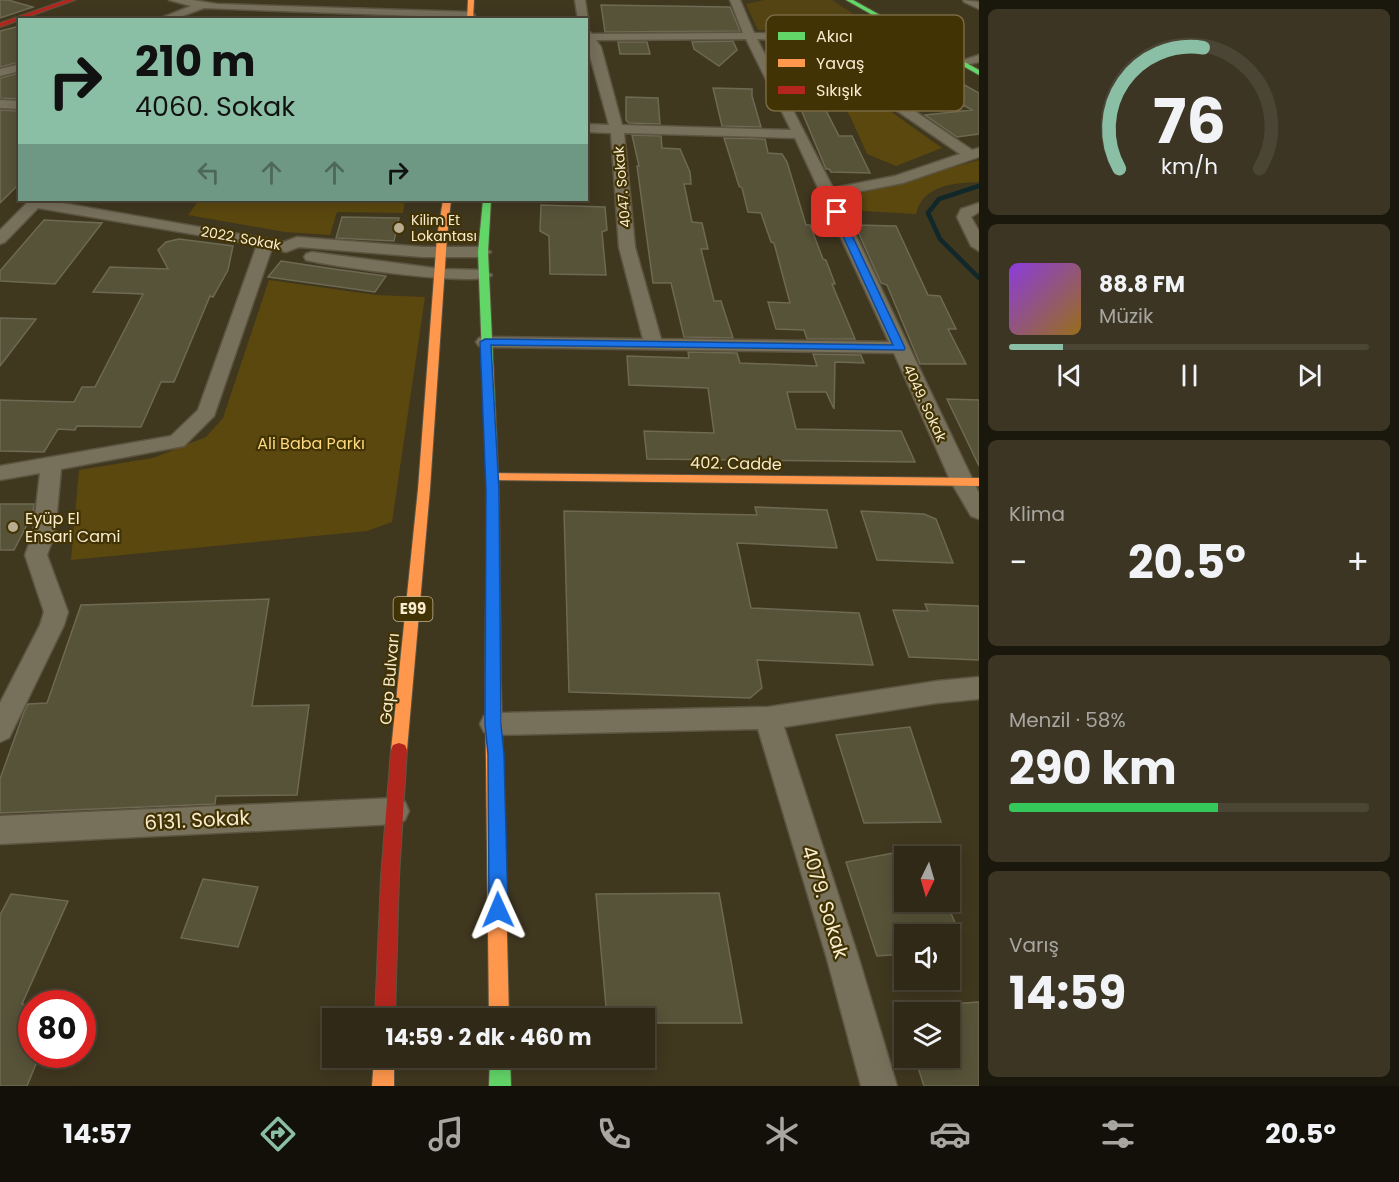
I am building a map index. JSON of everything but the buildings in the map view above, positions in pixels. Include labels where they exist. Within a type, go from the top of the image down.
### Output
[{"type":"main road","points":[[0,13],[41,0]]},
{"type":"main road","points":[[20,18],[72,0]]},
{"type":"main road","points":[[470,17],[471,0]]},
{"type":"main road","points":[[849,0],[874,15]]},
{"type":"main road","points":[[865,0],[891,15]]},
{"type":"main road","points":[[0,25],[18,19]]},
{"type":"main road","name":"Gap Bulvarı","points":[[385,1008],[394,811],[447,201]]},
{"type":"main road","points":[[487,201],[483,252],[492,477],[493,724],[496,754],[499,1008]]},
{"type":"main road","name":"402. Cadde","points":[[492,477],[979,482]]},
{"type":"main road","points":[[383,1086],[384,1068]]},
{"type":"main road","points":[[500,1068],[500,1086]]},
{"type":"street","points":[[174,0],[204,5],[220,4],[343,16],[402,13],[470,17]]},
{"type":"street","points":[[343,16],[348,0]]},
{"type":"street","points":[[402,13],[403,0]]},
{"type":"street","points":[[580,0],[583,18]]},
{"type":"street","name":"4049. Sokak","points":[[735,0],[766,69]]},
{"type":"street","points":[[968,0],[979,6]]},
{"type":"street","points":[[212,18],[220,4]]},
{"type":"street","points":[[167,18],[204,5]]},
{"type":"street","points":[[588,34],[766,37]]},
{"type":"street","name":"4047. Sokak","points":[[588,36],[595,47],[617,129],[627,247],[653,344]]},
{"type":"street","points":[[0,73],[18,68]]},
{"type":"street","points":[[0,104],[18,105]]},
{"type":"street","name":"4049. Sokak","points":[[787,111],[828,193],[962,482],[979,511]]},
{"type":"street","points":[[908,111],[974,154]]},
{"type":"street","points":[[588,128],[799,134]]},
{"type":"street","points":[[828,193],[898,180],[974,154]]},
{"type":"street","points":[[0,239],[36,201]]},
{"type":"street","name":"2022. Sokak","points":[[36,201],[286,247],[297,242],[441,253],[483,252]]},
{"type":"street","points":[[979,207],[966,212],[964,217],[979,246]]},
{"type":"street","points":[[0,473],[177,441],[207,412],[266,242]]},
{"type":"street","points":[[286,247],[295,255],[441,274],[484,275]]},
{"type":"street","points":[[485,342],[900,348]]},
{"type":"street","points":[[0,730],[52,625],[56,612],[36,555],[44,532],[51,464]]},
{"type":"street","points":[[493,724],[768,718],[937,692],[979,688]]},
{"type":"street","name":"4079. Sokak","points":[[768,718],[879,1086]]},
{"type":"street","name":"6131. Sokak","points":[[0,830],[394,811]]},
{"type":"shaded area","points":[[764,0],[832,0],[855,15],[766,15],[766,30],[758,30],[746,4]]},
{"type":"green space","points":[[847,111],[890,111],[942,148],[896,166],[867,154]]},
{"type":"green space","points":[[979,160],[979,182],[959,183],[932,191],[920,204],[916,214],[846,210],[841,199]]},
{"type":"green space","points":[[198,201],[405,201],[403,213],[337,212],[330,235],[285,232],[188,215]]},
{"type":"green space","name":"Ali Baba Parkı","points":[[269,280],[376,295],[425,297],[392,522],[367,531],[71,560],[79,470],[153,458],[206,437],[223,418]]},
{"type":"waterway","points":[[979,186],[939,199],[928,213],[940,239],[979,278]]},
{"type":"traffic: fast","points":[[849,0],[876,15]]},
{"type":"traffic: fast","points":[[964,65],[979,73]]},
{"type":"traffic: fast","points":[[487,201],[483,252],[493,491],[493,681]]},
{"type":"traffic: fast","points":[[500,1068],[500,1086]]},
{"type":"traffic: slow","points":[[470,18],[471,0]]},
{"type":"traffic: slow","points":[[399,750],[424,489],[442,237],[447,201]]},
{"type":"traffic: slow","points":[[492,477],[979,482]]},
{"type":"traffic: slow","points":[[493,681],[499,1008]]},
{"type":"traffic: slow","points":[[383,1086],[384,1068]]},
{"type":"traffic: jam","points":[[20,18],[72,0]]},
{"type":"traffic: jam","points":[[0,25],[18,19]]},
{"type":"traffic: jam","points":[[385,1008],[390,877],[399,750]]},
{"type":"place","name":"Kilim Et Lokantası","points":[[399,228]]},
{"type":"place","name":"Eyüp El Ensari Cami","points":[[13,527]]},
{"type":"route","points":[[498,910],[496,754],[493,724],[493,491],[485,342],[900,348],[837,212]]}]
